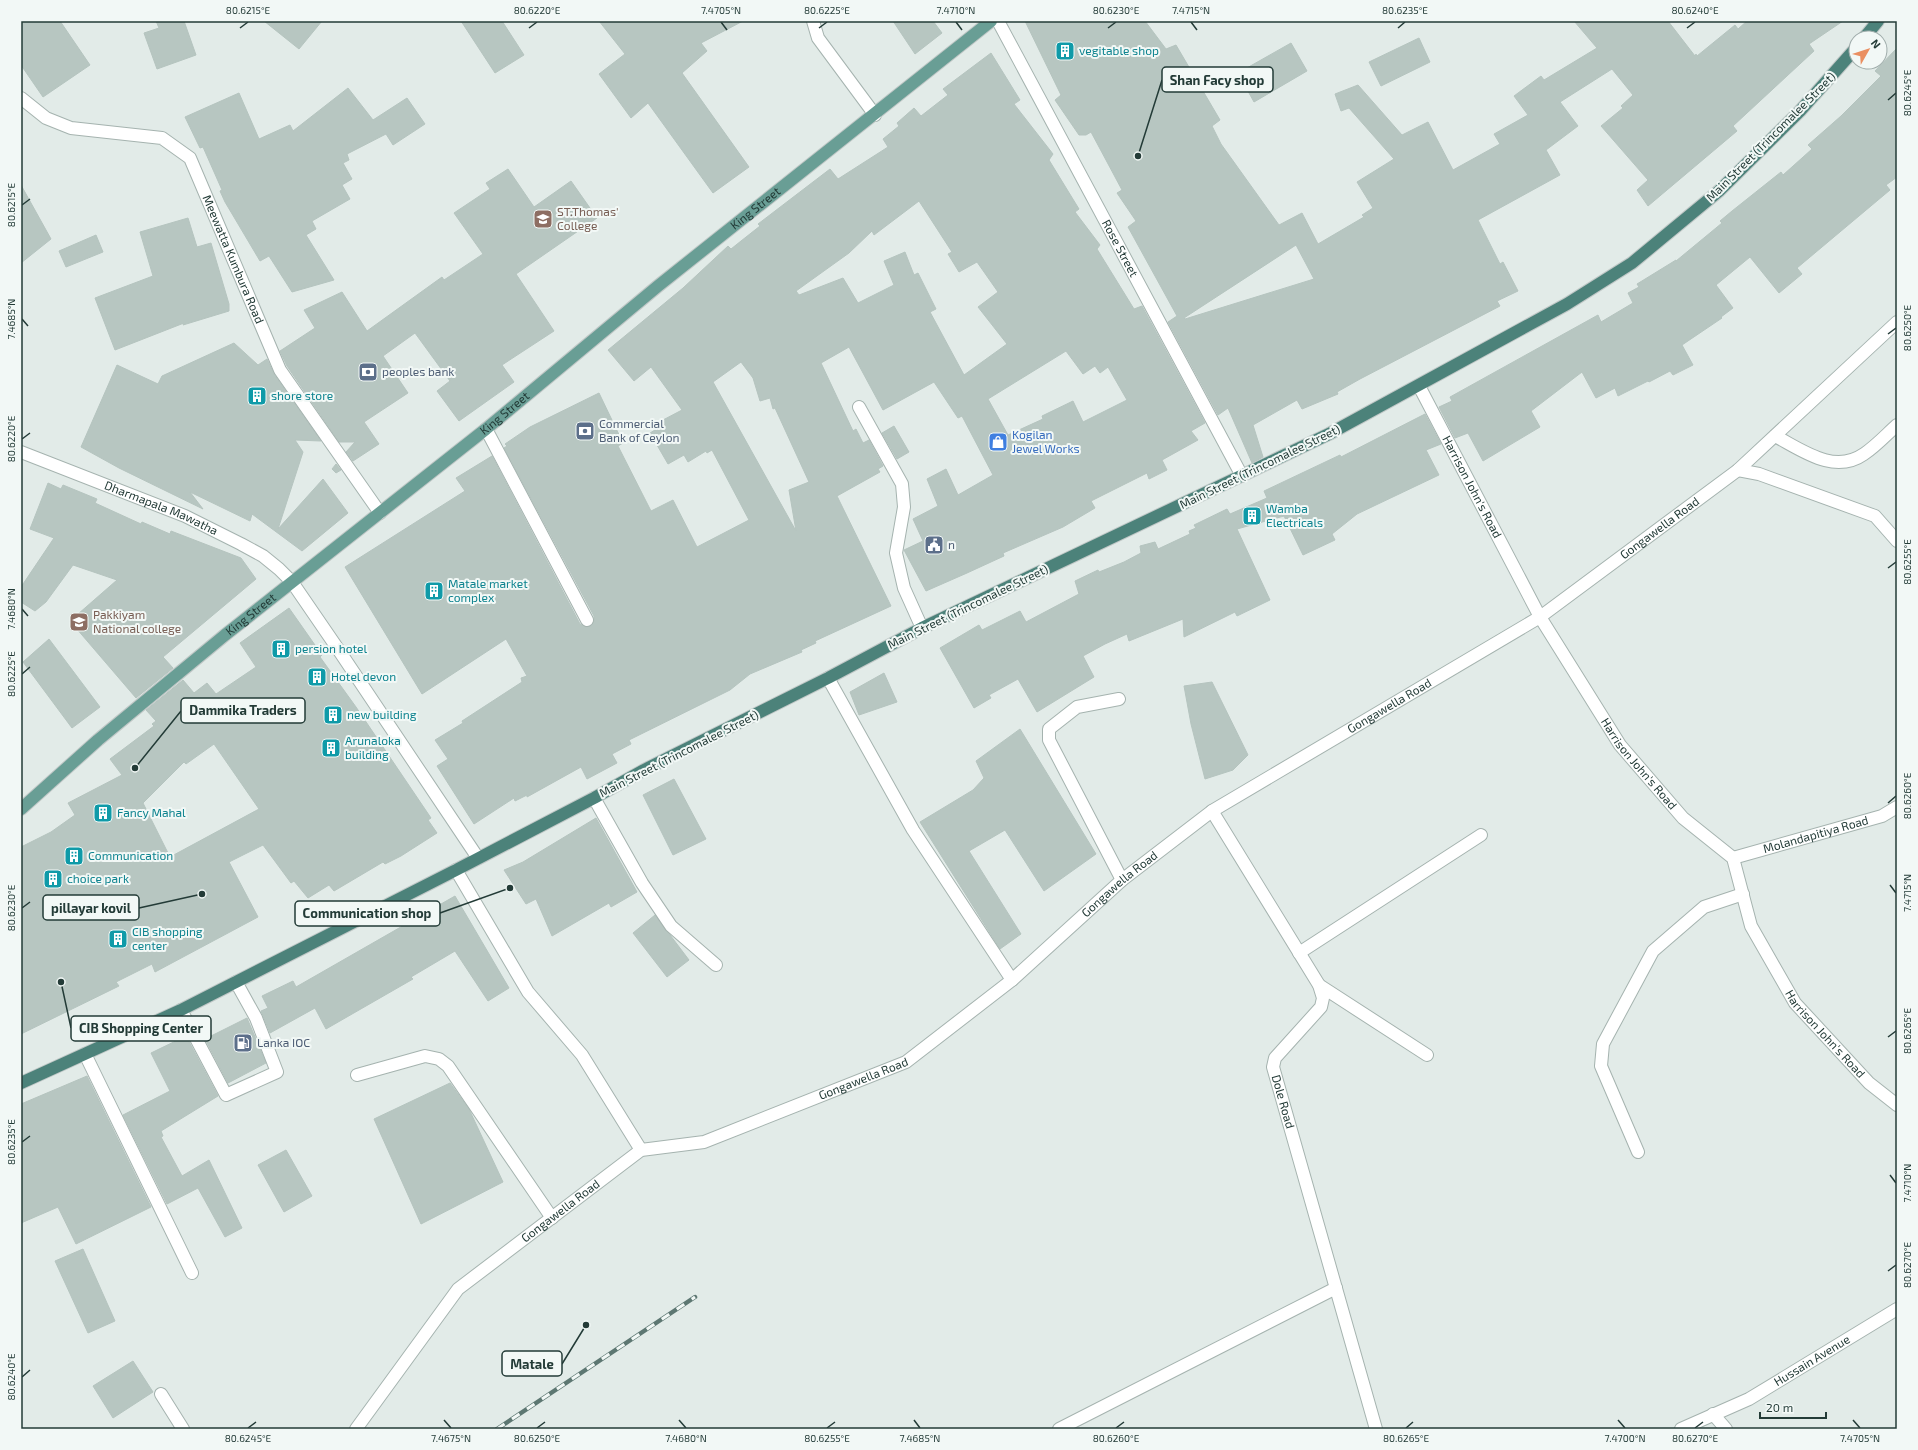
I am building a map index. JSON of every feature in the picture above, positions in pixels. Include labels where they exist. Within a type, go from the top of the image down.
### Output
[{"type":"highway","points":[[1871,30],[1878,21]]},
{"type":"highway","name":"Main Street (Trincomalee Street)","points":[[21,1083],[181,1010],[456,870],[594,798],[644,770],[828,678],[922,628],[1329,434],[1567,304],[1632,263],[1689,217],[1742,170],[1805,105],[1848,57]]},
{"type":"main road","name":"King Street","points":[[21,809],[98,740],[161,687],[486,429],[658,286],[875,115],[991,21]]},
{"type":"street","points":[[813,21],[818,38],[875,115]]},
{"type":"street","name":"Rose Street","points":[[998,21],[1242,476]]},
{"type":"street","name":"Meewatta Kumbura Road","points":[[21,98],[46,118],[71,128],[162,138],[190,158],[280,370],[380,512]]},
{"type":"street","name":"Gongawella Road","points":[[356,1429],[458,1289],[642,1150],[704,1142],[906,1062],[1012,980],[1122,880],[1212,811],[1540,617],[1738,470],[1897,322]]},
{"type":"street","name":"Harrison John's Road","points":[[1419,386],[1540,617],[1620,745],[1683,818],[1733,858],[1752,926],[1795,1003],[1869,1083],[1897,1105]]},
{"type":"street","points":[[859,407],[902,484],[904,507],[896,553],[904,588],[922,628]]},
{"type":"street","points":[[1775,436],[1822,461],[1839,463],[1863,455],[1897,425]]},
{"type":"street","points":[[486,429],[587,620]]},
{"type":"street","name":"Dharmapala Mawatha","points":[[21,452],[185,516],[212,528],[263,556],[292,582],[478,858]]},
{"type":"street","points":[[1738,470],[1766,476],[1875,516],[1897,541]]},
{"type":"street","points":[[828,678],[912,830],[1012,980]]},
{"type":"street","points":[[1119,699],[1077,708],[1049,729],[1050,740],[1122,880]]},
{"type":"street","points":[[594,798],[642,883],[671,926],[716,965]]},
{"type":"street","name":"Molandapitiya Road","points":[[1733,858],[1882,816],[1897,807]]},
{"type":"street","name":"Dole Road","points":[[1212,811],[1319,985],[1323,998],[1321,1007],[1275,1058],[1273,1067],[1376,1429]]},
{"type":"street","points":[[1299,953],[1481,834]]},
{"type":"street","points":[[456,870],[528,992],[582,1055],[642,1150]]},
{"type":"street","points":[[1638,1152],[1601,1066],[1603,1044],[1653,951],[1704,907],[1743,894]]},
{"type":"street","points":[[181,1010],[226,1095],[277,1072],[256,1018],[236,982]]},
{"type":"street","points":[[1319,985],[1427,1055]]},
{"type":"street","points":[[85,1054],[192,1273]]},
{"type":"street","points":[[357,1075],[425,1056],[438,1058],[448,1066],[552,1218]]},
{"type":"street","points":[[1059,1429],[1336,1288]]},
{"type":"street","name":"Hussain Avenue","points":[[1681,1429],[1749,1399],[1897,1309]]},
{"type":"street","points":[[161,1394],[183,1429]]},
{"type":"street","points":[[1713,1414],[1726,1429]]},
{"type":"building","points":[[21,21],[60,21],[90,65],[43,97],[21,65]]},
{"type":"building","points":[[156,21],[184,21],[196,55],[157,69],[144,33],[159,28]]},
{"type":"building","points":[[264,21],[322,21],[299,49]]},
{"type":"building","points":[[461,21],[502,21],[524,55],[495,73]]},
{"type":"building","points":[[599,21],[743,21],[701,43],[707,51],[682,73],[749,167],[713,193],[648,103],[631,118],[599,74],[625,54]]},
{"type":"building","points":[[893,21],[933,21],[942,33],[915,54]]},
{"type":"building","points":[[1025,21],[1145,21],[1166,49],[1176,45],[1220,120],[1212,126],[1221,144],[1279,225],[1302,213],[1318,244],[1364,217],[1362,215],[1373,208],[1357,182],[1394,159],[1349,108],[1341,111],[1335,94],[1358,85],[1402,135],[1428,122],[1453,170],[1500,144],[1494,134],[1528,115],[1514,96],[1541,76],[1544,80],[1597,48],[1574,21],[1668,21],[1695,56],[1696,54],[1697,56],[1735,25],[1738,29],[1747,21],[1843,21],[1809,44],[1814,51],[1733,126],[1737,131],[1648,206],[1637,190],[1648,180],[1601,126],[1623,108],[1621,106],[1633,95],[1612,69],[1560,102],[1578,126],[1546,150],[1560,175],[1478,220],[1500,264],[1503,262],[1518,291],[1497,301],[1500,306],[1360,379],[1337,392],[1338,394],[1302,409],[1297,400],[1253,425],[1263,457],[1252,463],[1228,408],[1218,415],[1168,322],[1177,316],[1128,227],[1136,221],[1117,193],[1122,190],[1091,132],[1086,135],[1079,135],[1055,100],[1061,95]],"holes":[[[1296,245],[1314,279],[1185,319],[1184,318]]]},
{"type":"building","points":[[1419,38],[1430,62],[1381,86],[1369,62]]},
{"type":"building","points":[[1291,43],[1307,71],[1254,102],[1238,73]]},
{"type":"building","points":[[1897,48],[1897,177],[1886,185],[1890,190],[1797,268],[1802,274],[1779,293],[1750,257],[1716,285],[1733,308],[1721,317],[1722,318],[1682,345],[1693,365],[1673,375],[1670,371],[1618,396],[1615,388],[1596,398],[1582,372],[1531,411],[1540,427],[1483,461],[1468,433],[1455,438],[1439,407],[1452,401],[1450,397],[1598,315],[1601,322],[1633,303],[1628,293],[1639,287],[1637,284],[1676,261],[1722,223],[1720,221],[1732,211],[1781,172],[1783,175],[1812,149],[1808,145],[1841,116],[1881,76],[1875,71],[1876,70],[1888,70],[1888,57]]},
{"type":"building","points":[[991,53],[1020,100],[1014,104],[1053,154],[1049,160],[1079,209],[1075,212],[1100,245],[1097,249],[1134,309],[1142,306],[1205,423],[1191,431],[1198,440],[1162,460],[1167,470],[1149,479],[1147,473],[1091,501],[1095,508],[1063,527],[1003,553],[1004,556],[926,591],[904,550],[923,541],[913,519],[938,506],[927,479],[946,469],[958,495],[993,475],[962,416],[958,418],[934,382],[883,410],[849,347],[821,363],[853,431],[856,429],[863,443],[869,440],[883,466],[878,469],[880,472],[837,496],[891,606],[815,641],[816,643],[801,650],[802,652],[750,674],[730,690],[629,740],[631,744],[612,754],[617,763],[587,779],[581,767],[527,797],[527,795],[515,801],[514,798],[474,824],[437,766],[448,759],[435,740],[463,723],[462,721],[522,682],[521,678],[527,676],[506,639],[422,694],[345,567],[465,491],[456,478],[492,456],[580,624],[586,627],[591,626],[594,621],[594,616],[504,448],[507,446],[505,444],[530,427],[599,393],[623,443],[618,446],[651,511],[673,500],[697,547],[749,520],[712,450],[707,453],[706,451],[688,462],[684,455],[668,464],[650,433],[665,424],[663,420],[682,410],[651,367],[634,381],[608,350],[683,288],[728,246],[731,249],[760,226],[758,224],[830,169],[838,179],[888,147],[883,139],[899,126],[897,123],[914,108],[921,116],[948,95],[943,89]],"holes":[[[919,201],[952,252],[948,254],[959,272],[977,262],[998,292],[978,307],[1007,344],[964,375],[930,312],[936,309],[918,273],[914,275],[905,252],[884,261],[894,285],[858,303],[843,278],[799,295],[796,291],[849,253],[872,231],[874,235]],[[1066,351],[1083,374],[1095,366],[1100,373],[1108,367],[1127,400],[1083,422],[1073,401],[1042,416],[1043,419],[1008,435],[988,399]],[[741,362],[753,378],[760,401],[770,398],[773,409],[775,408],[809,482],[789,490],[796,531],[713,382]]]},
{"type":"building","points":[[348,88],[373,120],[407,98],[425,124],[393,145],[386,134],[347,154],[349,160],[343,163],[352,179],[342,185],[350,199],[312,221],[316,229],[306,235],[334,280],[292,292],[269,256],[260,261],[225,202],[220,191],[222,190],[203,147],[200,148],[185,117],[239,93],[259,139],[290,125],[293,131]]},
{"type":"building","points":[[508,169],[534,207],[571,181],[597,218],[516,274],[554,331],[502,365],[514,382],[459,421],[437,391],[450,381],[415,333],[383,356],[408,393],[364,422],[379,444],[353,461],[346,452],[355,442],[339,442],[287,366],[280,351],[315,328],[304,310],[342,292],[367,331],[442,277],[444,280],[483,254],[454,213],[490,189],[486,183]]},
{"type":"building","points":[[21,185],[51,239],[21,263]]},
{"type":"building","points":[[188,218],[197,247],[211,243],[229,304],[229,311],[183,325],[184,323],[115,350],[95,298],[153,276],[140,232]]},
{"type":"building","points":[[96,235],[103,252],[66,267],[59,251]]},
{"type":"building","points":[[234,343],[258,365],[267,359],[274,374],[321,441],[295,440],[303,452],[278,529],[323,479],[348,513],[302,551],[252,514],[250,521],[190,492],[203,509],[119,468],[81,447],[117,365],[158,384],[162,376]]},
{"type":"building","points":[[1425,414],[1441,444],[1426,450],[1439,475],[1357,514],[1332,534],[1335,540],[1303,555],[1284,516],[1237,529],[1270,600],[1237,616],[1235,612],[1184,637],[1183,619],[1129,641],[1127,634],[1105,644],[1083,656],[1094,677],[1037,712],[1018,679],[989,695],[991,698],[974,708],[940,648],[979,625],[982,630],[1020,611],[1026,622],[1079,594],[1075,581],[1098,570],[1099,572],[1124,562],[1141,553],[1140,546],[1155,542],[1158,549],[1190,534],[1189,531],[1196,528],[1194,525],[1227,509],[1230,514],[1267,498],[1264,491],[1340,455],[1341,457]]},
{"type":"building","points":[[894,426],[909,452],[897,459],[882,433]]},
{"type":"building","points":[[336,464],[341,470],[336,473],[332,469]]},
{"type":"building","points":[[48,483],[61,489],[63,485],[97,499],[95,503],[141,524],[142,522],[170,534],[171,531],[241,558],[256,579],[163,657],[173,668],[136,698],[70,621],[117,580],[73,565],[46,602],[35,611],[21,602],[21,587],[54,538],[30,529]]},
{"type":"building","points":[[289,608],[322,655],[320,657],[356,707],[431,818],[428,820],[437,833],[401,856],[385,864],[383,862],[334,891],[329,885],[308,898],[294,881],[291,883],[263,845],[229,862],[258,917],[155,972],[152,964],[116,982],[119,986],[21,1034],[21,847],[51,832],[75,815],[68,803],[122,775],[110,759],[154,726],[152,724],[156,721],[146,710],[183,680],[194,693],[207,683],[216,694],[256,667],[240,643]],"holes":[[[214,744],[259,809],[170,857],[143,803],[184,762],[186,764]]]},
{"type":"building","points":[[49,639],[100,707],[72,728],[23,662]]},
{"type":"building","points":[[884,673],[897,702],[859,715],[850,692]]},
{"type":"building","points":[[1212,682],[1248,755],[1233,770],[1205,779],[1191,724],[1184,686]]},
{"type":"building","points":[[1020,729],[1096,854],[1044,891],[1005,830],[969,851],[1021,934],[1000,949],[920,822],[973,790],[984,778],[976,761]]},
{"type":"building","points":[[674,779],[706,839],[673,855],[643,795]]},
{"type":"building","points":[[596,818],[637,892],[611,907],[609,903],[552,936],[536,899],[526,904],[504,870],[523,862]]},
{"type":"building","points":[[455,896],[509,988],[488,1001],[455,951],[411,977],[413,979],[326,1029],[315,1008],[270,1033],[261,1011],[268,1008],[262,996],[293,981],[296,987]]},
{"type":"building","points":[[655,915],[689,960],[667,977],[633,933]]},
{"type":"building","points":[[247,1018],[266,1063],[228,1083],[205,1039]]},
{"type":"building","points":[[186,1036],[218,1096],[161,1131],[163,1136],[161,1137],[182,1176],[209,1160],[242,1228],[225,1237],[198,1188],[167,1204],[123,1115],[170,1091],[151,1053]]},
{"type":"building","points":[[87,1076],[151,1207],[76,1244],[58,1207],[21,1223],[21,1104]]},
{"type":"building","points":[[450,1083],[469,1109],[503,1182],[421,1224],[374,1119]]},
{"type":"building","points":[[286,1150],[312,1196],[284,1212],[258,1165]]},
{"type":"building","points":[[83,1249],[115,1321],[88,1333],[55,1261]]},
{"type":"building","points":[[133,1361],[153,1392],[113,1418],[93,1386]]},
{"type":"railway","points":[[497,1429],[695,1297]]},
{"type":"place","name":"vegitable shop","points":[[1065,51]]},
{"type":"place","name":"Shan Facy shop","points":[[1138,156]]},
{"type":"place","name":"ST.Thomas' College","points":[[543,219]]},
{"type":"place","name":"peoples bank","points":[[368,372]]},
{"type":"place","name":"shore store","points":[[257,396]]},
{"type":"place","name":"Commercial Bank of Ceylon","points":[[585,431]]},
{"type":"place","name":"Kogilan Jewel Works","points":[[998,442]]},
{"type":"place","name":"Wamba Electricals","points":[[1252,516]]},
{"type":"place","name":"n","points":[[934,545]]},
{"type":"place","name":"Matale market complex","points":[[434,591]]},
{"type":"place","name":"Pakkiyam National college","points":[[79,622]]},
{"type":"place","name":"persion hotel","points":[[281,649]]},
{"type":"place","name":"Hotel devon","points":[[317,677]]},
{"type":"place","name":"new building","points":[[333,715]]},
{"type":"place","name":"Arunaloka building","points":[[331,748]]},
{"type":"place","name":"Dammika Traders","points":[[135,768]]},
{"type":"place","name":"Fancy Mahal","points":[[103,813]]},
{"type":"place","name":"Communication","points":[[74,856]]},
{"type":"place","name":"choice park","points":[[53,879]]},
{"type":"place","name":"Communication shop","points":[[510,888]]},
{"type":"place","name":"pillayar kovil","points":[[202,894]]},
{"type":"place","name":"CIB shopping center","points":[[118,939]]},
{"type":"place","name":"CIB Shopping Center","points":[[61,982]]},
{"type":"place","name":"Lanka IOC","points":[[243,1043]]},
{"type":"place","name":"Matale","points":[[586,1325]]}]
